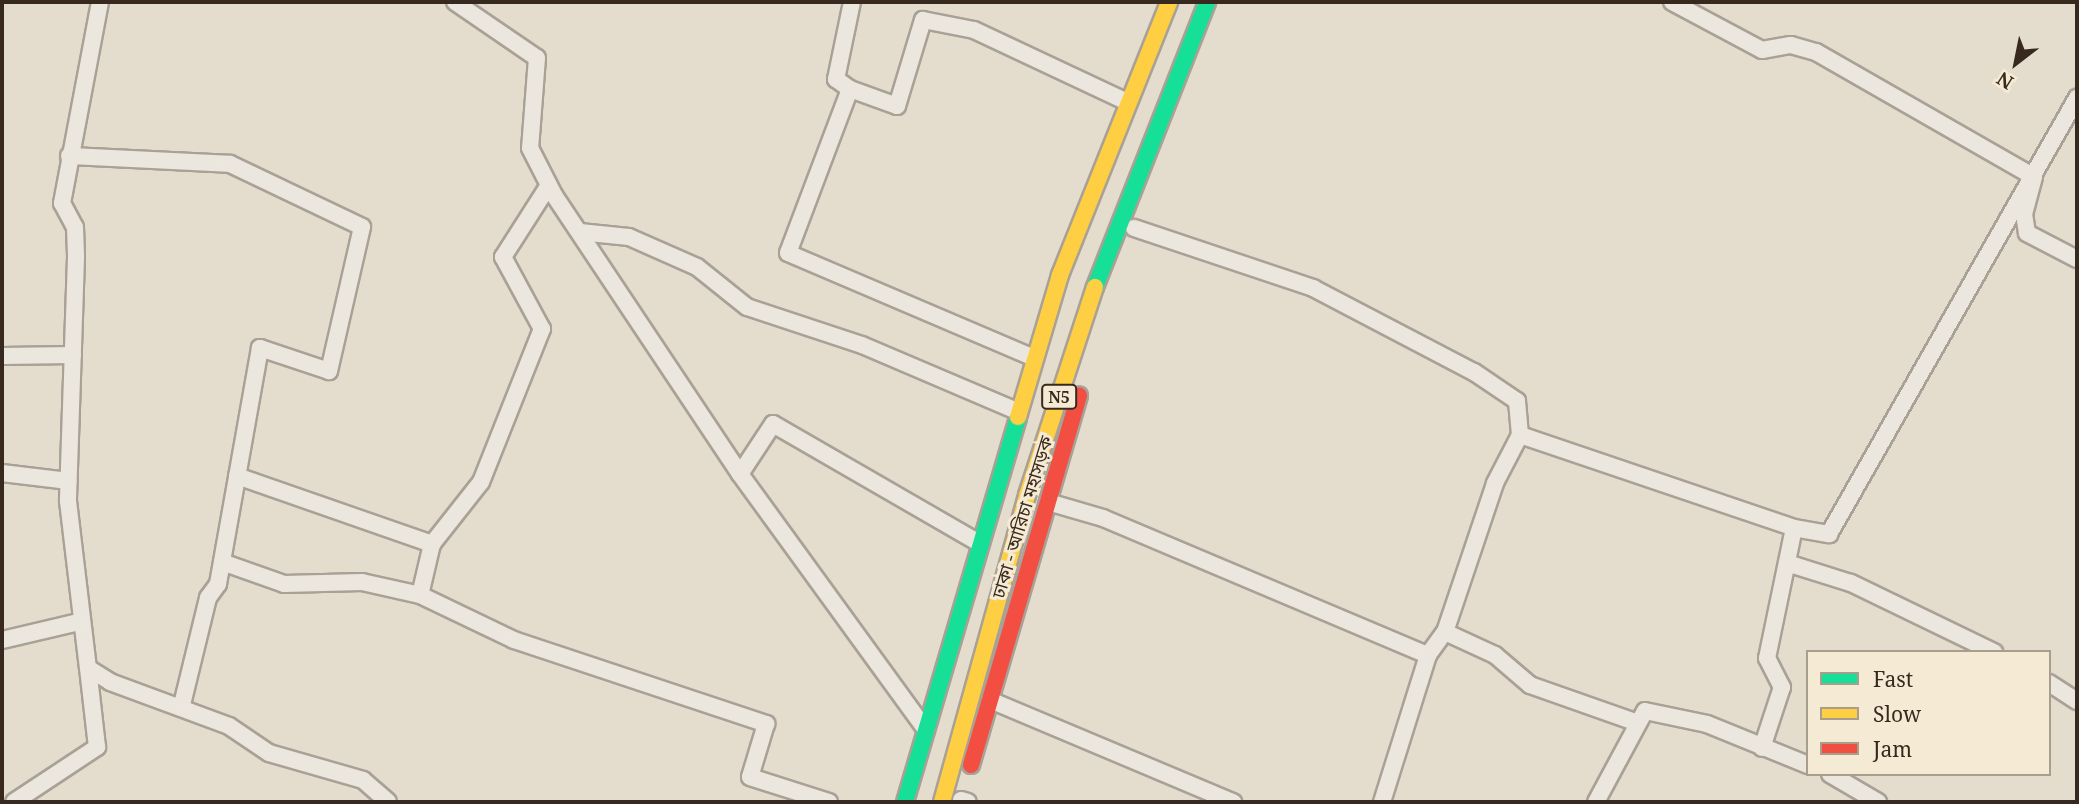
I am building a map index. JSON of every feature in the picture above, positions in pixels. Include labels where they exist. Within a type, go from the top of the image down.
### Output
[{"type":"highway","points":[[905,802],[978,543],[1034,358],[1125,101],[1169,2]]},
{"type":"highway","name":"ঢাকা - আরিচা মহাসড়ক","points":[[923,802],[1011,487],[1106,203],[1188,2]]},
{"type":"highway","name":"ঢাকা - আরিচা মহাসড়ক","points":[[942,802],[1027,495],[1116,222],[1208,2]]},
{"type":"highway","points":[[963,802],[1048,502],[1134,228],[1225,2]]},
{"type":"street","points":[[14,802],[97,747],[88,668],[79,622],[69,481],[75,227],[62,204],[100,2]]},
{"type":"street","points":[[455,2],[537,58],[530,148],[549,185],[740,474],[926,730]]},
{"type":"street","points":[[852,2],[836,79],[850,89],[897,106],[923,20],[974,30],[1125,101]]},
{"type":"street","points":[[1672,2],[1762,50],[1791,45],[1816,52],[2034,177]]},
{"type":"street","points":[[850,89],[788,253],[1034,358]]},
{"type":"street","points":[[1520,435],[1794,528],[1829,534],[2077,98]]},
{"type":"street","points":[[69,156],[230,164],[362,227],[329,371],[260,348],[222,562],[182,705]]},
{"type":"street","points":[[2034,177],[2024,214],[2027,233],[2077,259]]},
{"type":"street","points":[[420,595],[432,544],[481,482],[542,329],[503,257],[549,185]]},
{"type":"street","points":[[1134,228],[1313,288],[1474,372],[1517,401],[1520,435],[1495,483],[1445,632],[1428,655],[1381,802]]},
{"type":"street","points":[[580,232],[629,237],[697,267],[747,307],[862,345],[1017,411]]},
{"type":"street","points":[[2,356],[73,355]]},
{"type":"street","points":[[740,474],[773,424],[978,543]]},
{"type":"street","points":[[2,473],[69,481]]},
{"type":"street","points":[[237,476],[432,544]]},
{"type":"street","points":[[1048,502],[1102,518],[1428,655]]},
{"type":"street","points":[[1762,748],[1782,687],[1767,658],[1794,528]]},
{"type":"street","points":[[222,562],[284,584],[362,582],[420,595],[514,640],[766,724],[750,777],[829,802]]},
{"type":"street","points":[[1787,563],[1851,583],[1990,650]]},
{"type":"street","points":[[2,640],[79,622]]},
{"type":"street","points":[[1445,632],[1495,655],[1530,685],[1638,723]]},
{"type":"street","points":[[88,668],[110,682],[182,705],[270,753],[363,780],[388,802]]},
{"type":"street","points":[[2051,684],[2077,701]]},
{"type":"street","points":[[990,700],[1233,802]]},
{"type":"street","points":[[1596,802],[1645,711],[1728,731],[1762,748],[1806,764]]},
{"type":"street","points":[[1833,776],[1878,802]]},
{"type":"traffic: fast","points":[[1095,287],[1207,2]]},
{"type":"traffic: fast","points":[[905,802],[1018,417]]},
{"type":"traffic: slow","points":[[1018,417],[1060,275],[1169,2]]},
{"type":"traffic: slow","points":[[942,802],[1027,495],[1095,287]]},
{"type":"traffic: jam","points":[[971,765],[1079,395]]}]
